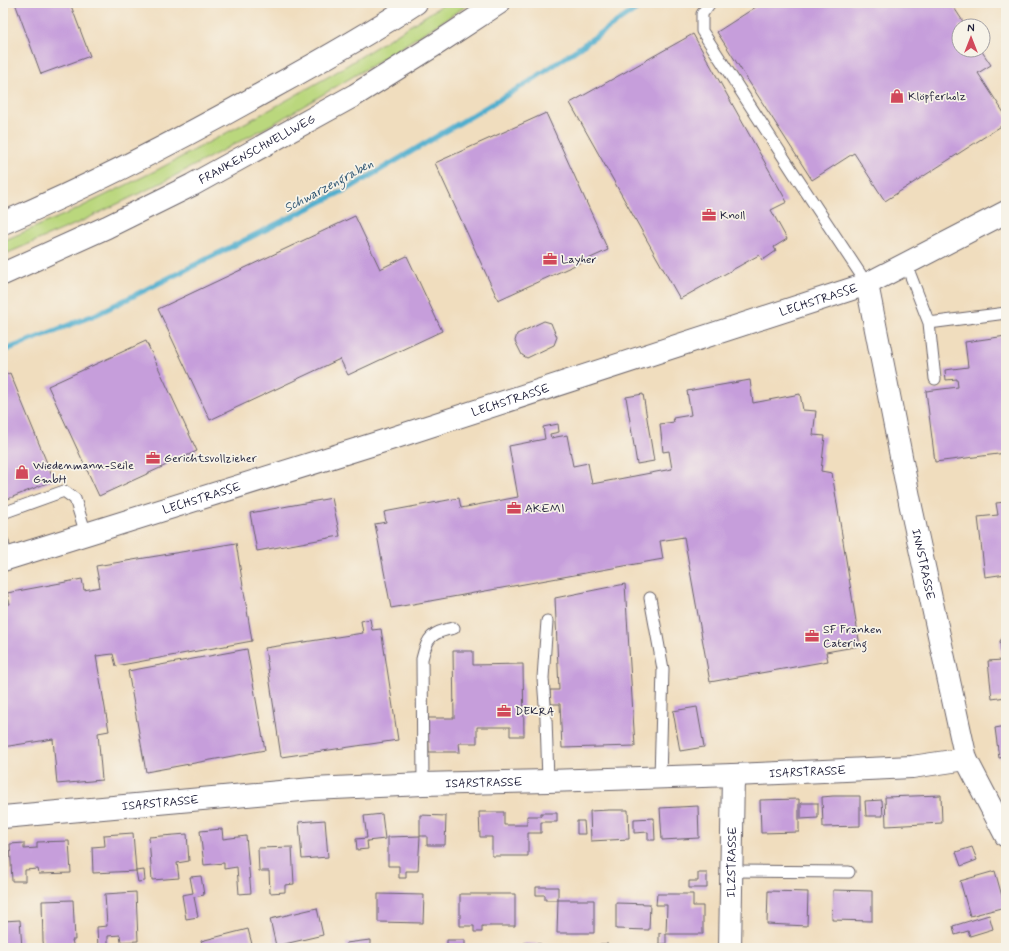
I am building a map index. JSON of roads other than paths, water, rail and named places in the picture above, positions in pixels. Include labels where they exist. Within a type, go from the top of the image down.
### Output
[{"type":"main road","points":[[3,223],[115,172],[211,122],[329,56],[416,3]]},
{"type":"main road","name":"FRANKENSCHNELLWEG","points":[[3,274],[192,186],[355,95],[499,3]]},
{"type":"main road","name":"LECHSTRASSE","points":[[4,554],[86,534],[390,439],[867,284],[1006,212]]},
{"type":"main road","name":"INNSTRASSE","points":[[867,284],[911,507],[966,759],[1006,836]]},
{"type":"main road","name":"ISARSTRASSE","points":[[3,817],[312,789],[422,784],[660,778],[912,767],[966,759]]},
{"type":"main road","name":"ILZSTRASSE","points":[[730,948],[733,775]]},
{"type":"lane","points":[[710,3],[702,14],[702,31],[867,284]]},
{"type":"lane","points":[[906,264],[929,322],[935,379]]},
{"type":"lane","points":[[929,322],[1006,313]]},
{"type":"lane","points":[[3,513],[64,491],[75,499],[86,534]]},
{"type":"lane","points":[[650,598],[663,669],[660,778]]},
{"type":"lane","points":[[547,621],[543,678],[548,781]]},
{"type":"lane","points":[[422,784],[422,659],[425,645],[432,636],[442,630],[454,628]]},
{"type":"lane","points":[[732,871],[849,872]]},
{"type":"waterway","name":"Schwarzengraben","points":[[3,351],[97,314],[353,186],[529,82],[645,3]]},
{"type":"place","name":"Klöpferholz","points":[[897,96]]},
{"type":"place","name":"Knoll","points":[[709,215]]},
{"type":"place","name":"Layher","points":[[550,259]]},
{"type":"place","name":"Gerichtsvollzieher","points":[[153,458]]},
{"type":"place","name":"Wiedenmann-Seile GmbH","points":[[22,472]]},
{"type":"place","name":"AKEMI","points":[[514,508]]},
{"type":"place","name":"SF Franken Catering","points":[[812,636]]},
{"type":"place","name":"DEKRA","points":[[504,711]]}]
